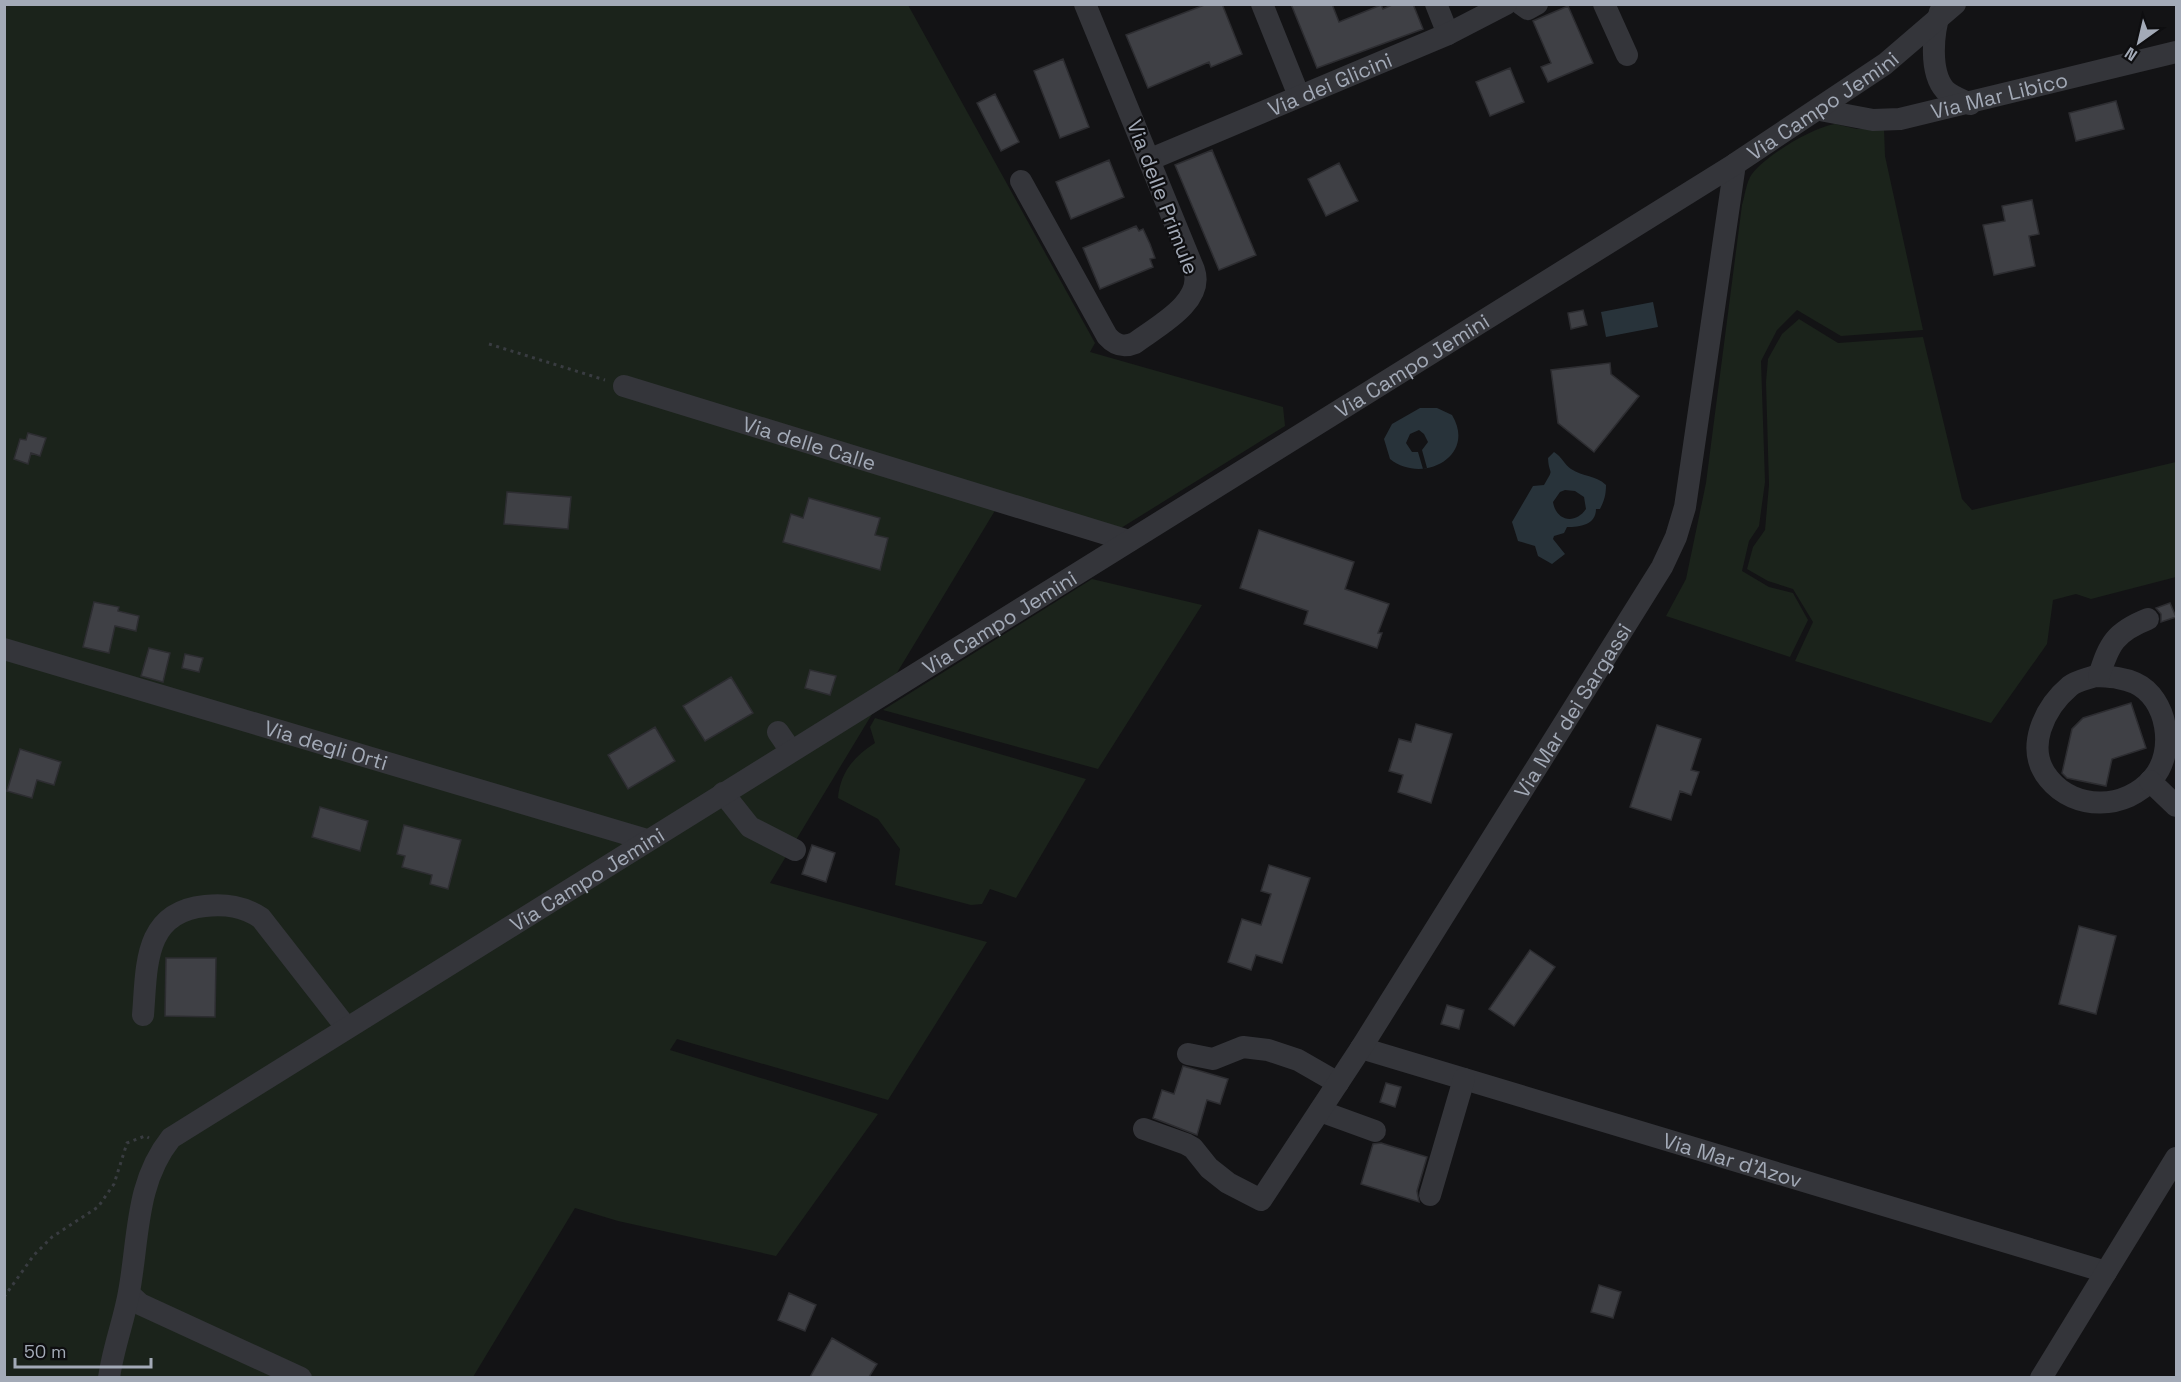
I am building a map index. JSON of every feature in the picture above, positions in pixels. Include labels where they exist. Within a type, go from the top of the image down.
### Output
[{"type":"street","name":"Via delle Primule","points":[[1021,181],[1107,336],[1114,343],[1125,346],[1135,343],[1181,308],[1196,284],[1194,270],[1085,4]]},
{"type":"street","points":[[1262,4],[1299,96]]},
{"type":"street","points":[[1436,4],[1448,34]]},
{"type":"street","name":"Via dei Glicini","points":[[1150,159],[1448,34],[1506,4]]},
{"type":"street","points":[[1521,4],[1528,9],[1536,4]]},
{"type":"street","points":[[1604,4],[1627,56]]},
{"type":"street","name":"Via Campo Jemini","points":[[109,1377],[129,1294],[140,1208],[151,1168],[164,1147],[189,1125],[1735,164],[1820,110],[1885,64],[1940,12],[1955,4]]},
{"type":"street","points":[[1940,12],[1937,75],[1946,91],[1970,104]]},
{"type":"street","name":"Via Mar Libico","points":[[1820,110],[1887,120],[1970,104],[2176,52]]},
{"type":"street","name":"Via Mar dei Sargassi","points":[[1144,1129],[1193,1148],[1209,1168],[1228,1183],[1261,1200],[1361,1048],[1662,567],[1676,537],[1685,507],[1735,164]]},
{"type":"street","name":"Via delle Calle","points":[[624,386],[1129,541]]},
{"type":"street","points":[[2099,676],[2108,648],[2120,634],[2148,619]]},
{"type":"street","name":"Via degli Orti","points":[[4,649],[647,840]]},
{"type":"street","points":[[2099,676],[2116,677],[2137,683],[2153,696],[2164,717],[2167,737],[2164,760],[2150,781],[2139,792],[2121,799],[2103,802],[2079,801],[2060,792],[2046,775],[2039,754],[2038,733],[2045,712],[2071,684],[2099,676]]},
{"type":"street","points":[[778,732],[791,751]]},
{"type":"street","points":[[2150,781],[2176,806]]},
{"type":"street","points":[[723,794],[750,827],[795,850]]},
{"type":"street","points":[[143,1015],[147,957],[166,919],[188,908],[218,905],[246,908],[261,918],[346,1027]]},
{"type":"street","points":[[1188,1054],[1213,1059],[1243,1047],[1268,1050],[1298,1060],[1338,1083]]},
{"type":"street","name":"Via Mar d'Azov","points":[[1361,1048],[2106,1272]]},
{"type":"street","points":[[1430,1195],[1464,1079]]},
{"type":"street","points":[[1320,1111],[1375,1131]]},
{"type":"street","points":[[2041,1377],[2176,1158]]},
{"type":"street","points":[[129,1294],[140,1304],[301,1377]]},
{"type":"path","points":[[489,344],[624,386]]},
{"type":"path","points":[[4,1297],[34,1255],[46,1243],[98,1207],[114,1184],[127,1143],[145,1136],[164,1147]]},
{"type":"shaded area","points":[[4,5],[908,5],[1095,343],[1090,352],[1283,407],[1285,426],[1121,528],[1005,494],[770,883],[987,942],[888,1100],[677,1039],[670,1050],[878,1114],[776,1256],[618,1221],[575,1208],[473,1377],[5,1377]]},
{"type":"shaded area","points":[[1835,124],[1857,129],[1884,129],[1885,156],[1923,330],[1841,336],[1797,310],[1777,330],[1761,361],[1765,482],[1759,526],[1749,541],[1742,571],[1769,587],[1793,593],[1808,620],[1790,657],[1666,616],[1686,579],[1706,483],[1742,205],[1748,181],[1759,167],[1779,151],[1814,131]]},
{"type":"shaded area","points":[[1653,302],[1658,327],[1606,337],[1601,312]]},
{"type":"shaded area","points":[[1799,319],[1838,343],[1923,337],[1962,499],[1972,510],[2176,462],[2176,577],[2091,599],[2076,594],[2053,600],[2047,644],[1991,723],[1795,661],[1813,622],[1793,589],[1768,581],[1747,569],[1753,547],[1765,530],[1769,485],[1766,382],[1768,359],[1782,334]]},
{"type":"shaded area","points":[[1420,408],[1437,408],[1452,415],[1458,430],[1458,443],[1452,454],[1443,462],[1417,469],[1403,466],[1390,459],[1384,439],[1392,424]]},
{"type":"shaded area","points":[[1554,452],[1571,469],[1598,479],[1606,485],[1603,503],[1600,509],[1596,509],[1590,522],[1582,526],[1567,527],[1564,533],[1554,536],[1553,539],[1565,554],[1552,564],[1538,556],[1535,546],[1518,541],[1512,522],[1533,486],[1544,485],[1550,473],[1548,458]],"holes":[[[1575,491],[1584,497],[1586,509],[1577,517],[1566,519],[1558,513],[1553,502],[1560,492]]]},
{"type":"shaded area","points":[[1092,579],[1202,605],[1098,769],[883,710]]},
{"type":"shaded area","points":[[875,718],[1086,779],[1016,898],[990,889],[982,904],[971,905],[895,885],[900,849],[878,819],[838,798],[839,789],[849,766],[875,743],[870,727]]},
{"type":"pier","points":[[1419,430],[1428,442],[1422,450],[1427,468],[1423,469],[1418,452],[1412,452],[1406,443],[1410,434]]},
{"type":"building","points":[[1207,4],[1222,4],[1242,54],[1211,67],[1209,62],[1148,88],[1126,35]]},
{"type":"building","points":[[1291,4],[1332,4],[1339,22],[1381,5],[1383,9],[1394,4],[1413,4],[1423,29],[1317,68]]},
{"type":"building","points":[[1568,6],[1593,63],[1548,82],[1541,67],[1551,63],[1533,21]]},
{"type":"building","points":[[1063,59],[1089,127],[1060,138],[1034,71]]},
{"type":"building","points":[[1510,68],[1524,102],[1490,116],[1476,82]]},
{"type":"building","points":[[995,94],[1019,142],[1001,151],[977,103]]},
{"type":"building","points":[[2116,101],[2124,129],[2076,141],[2069,113]]},
{"type":"building","points":[[1212,150],[1256,255],[1219,270],[1175,165]]},
{"type":"building","points":[[1109,160],[1124,197],[1071,219],[1056,182]]},
{"type":"building","points":[[1339,163],[1358,201],[1326,216],[1308,179]]},
{"type":"building","points":[[2032,200],[2039,234],[2029,236],[2035,266],[1994,275],[1983,225],[2005,221],[2002,206]]},
{"type":"building","points":[[1136,226],[1139,231],[1143,229],[1150,244],[1155,258],[1150,259],[1153,267],[1100,289],[1083,248]]},
{"type":"building","points":[[1583,310],[1587,325],[1571,329],[1568,313]]},
{"type":"building","points":[[1610,363],[1611,374],[1639,396],[1594,452],[1558,423],[1551,370]]},
{"type":"building","points":[[28,433],[46,438],[40,456],[31,453],[28,464],[14,459],[20,439],[26,440]]},
{"type":"building","points":[[507,492],[571,497],[568,529],[504,524]]},
{"type":"building","points":[[809,498],[880,518],[875,535],[888,538],[880,570],[783,542],[791,514],[803,518]]},
{"type":"building","points":[[1259,530],[1354,562],[1345,589],[1389,604],[1378,633],[1382,633],[1377,648],[1304,624],[1308,611],[1240,588]]},
{"type":"building","points":[[94,602],[119,607],[118,611],[139,616],[136,631],[115,626],[109,653],[83,647]]},
{"type":"building","points":[[2170,603],[2176,617],[2161,622],[2161,614],[2156,608]]},
{"type":"building","points":[[149,648],[170,653],[163,682],[141,676]]},
{"type":"building","points":[[185,654],[203,658],[199,672],[182,668]]},
{"type":"building","points":[[810,670],[836,676],[830,695],[805,688]]},
{"type":"building","points":[[731,677],[753,713],[705,741],[683,706]]},
{"type":"building","points":[[2131,703],[2146,748],[2112,759],[2106,786],[2067,778],[2062,773],[2072,729],[2083,718]]},
{"type":"building","points":[[1416,724],[1452,734],[1431,803],[1398,792],[1403,775],[1389,771],[1399,739],[1411,742]]},
{"type":"building","points":[[1657,725],[1701,739],[1691,770],[1699,772],[1691,795],[1680,791],[1671,820],[1630,807]]},
{"type":"building","points":[[655,727],[675,761],[628,789],[608,755]]},
{"type":"building","points":[[20,749],[61,762],[54,785],[37,780],[32,798],[7,791]]},
{"type":"building","points":[[320,807],[368,821],[360,851],[312,837]]},
{"type":"building","points":[[404,825],[461,840],[448,889],[430,884],[432,875],[402,867],[405,856],[397,854]]},
{"type":"building","points":[[812,845],[835,853],[826,882],[802,874]]},
{"type":"building","points":[[1269,865],[1310,878],[1282,963],[1256,955],[1251,970],[1228,962],[1242,919],[1261,925],[1271,894],[1261,891]]},
{"type":"building","points":[[2079,926],[2116,936],[2096,1014],[2059,1004]]},
{"type":"building","points":[[1530,950],[1555,967],[1514,1026],[1489,1009]]},
{"type":"building","points":[[166,958],[216,958],[215,1017],[165,1016]]},
{"type":"building","points":[[1447,1005],[1464,1010],[1459,1029],[1441,1024]]},
{"type":"building","points":[[1183,1066],[1228,1079],[1220,1104],[1207,1100],[1197,1135],[1153,1118],[1162,1090],[1174,1094]]},
{"type":"building","points":[[1386,1083],[1401,1087],[1395,1107],[1380,1102]]},
{"type":"building","points":[[1381,1143],[1427,1157],[1417,1191],[1419,1202],[1361,1184],[1373,1144]]},
{"type":"building","points":[[1599,1285],[1621,1292],[1613,1318],[1591,1312]]},
{"type":"building","points":[[789,1293],[816,1305],[805,1331],[778,1320]]},
{"type":"building","points":[[832,1338],[877,1364],[869,1377],[810,1377]]}]
